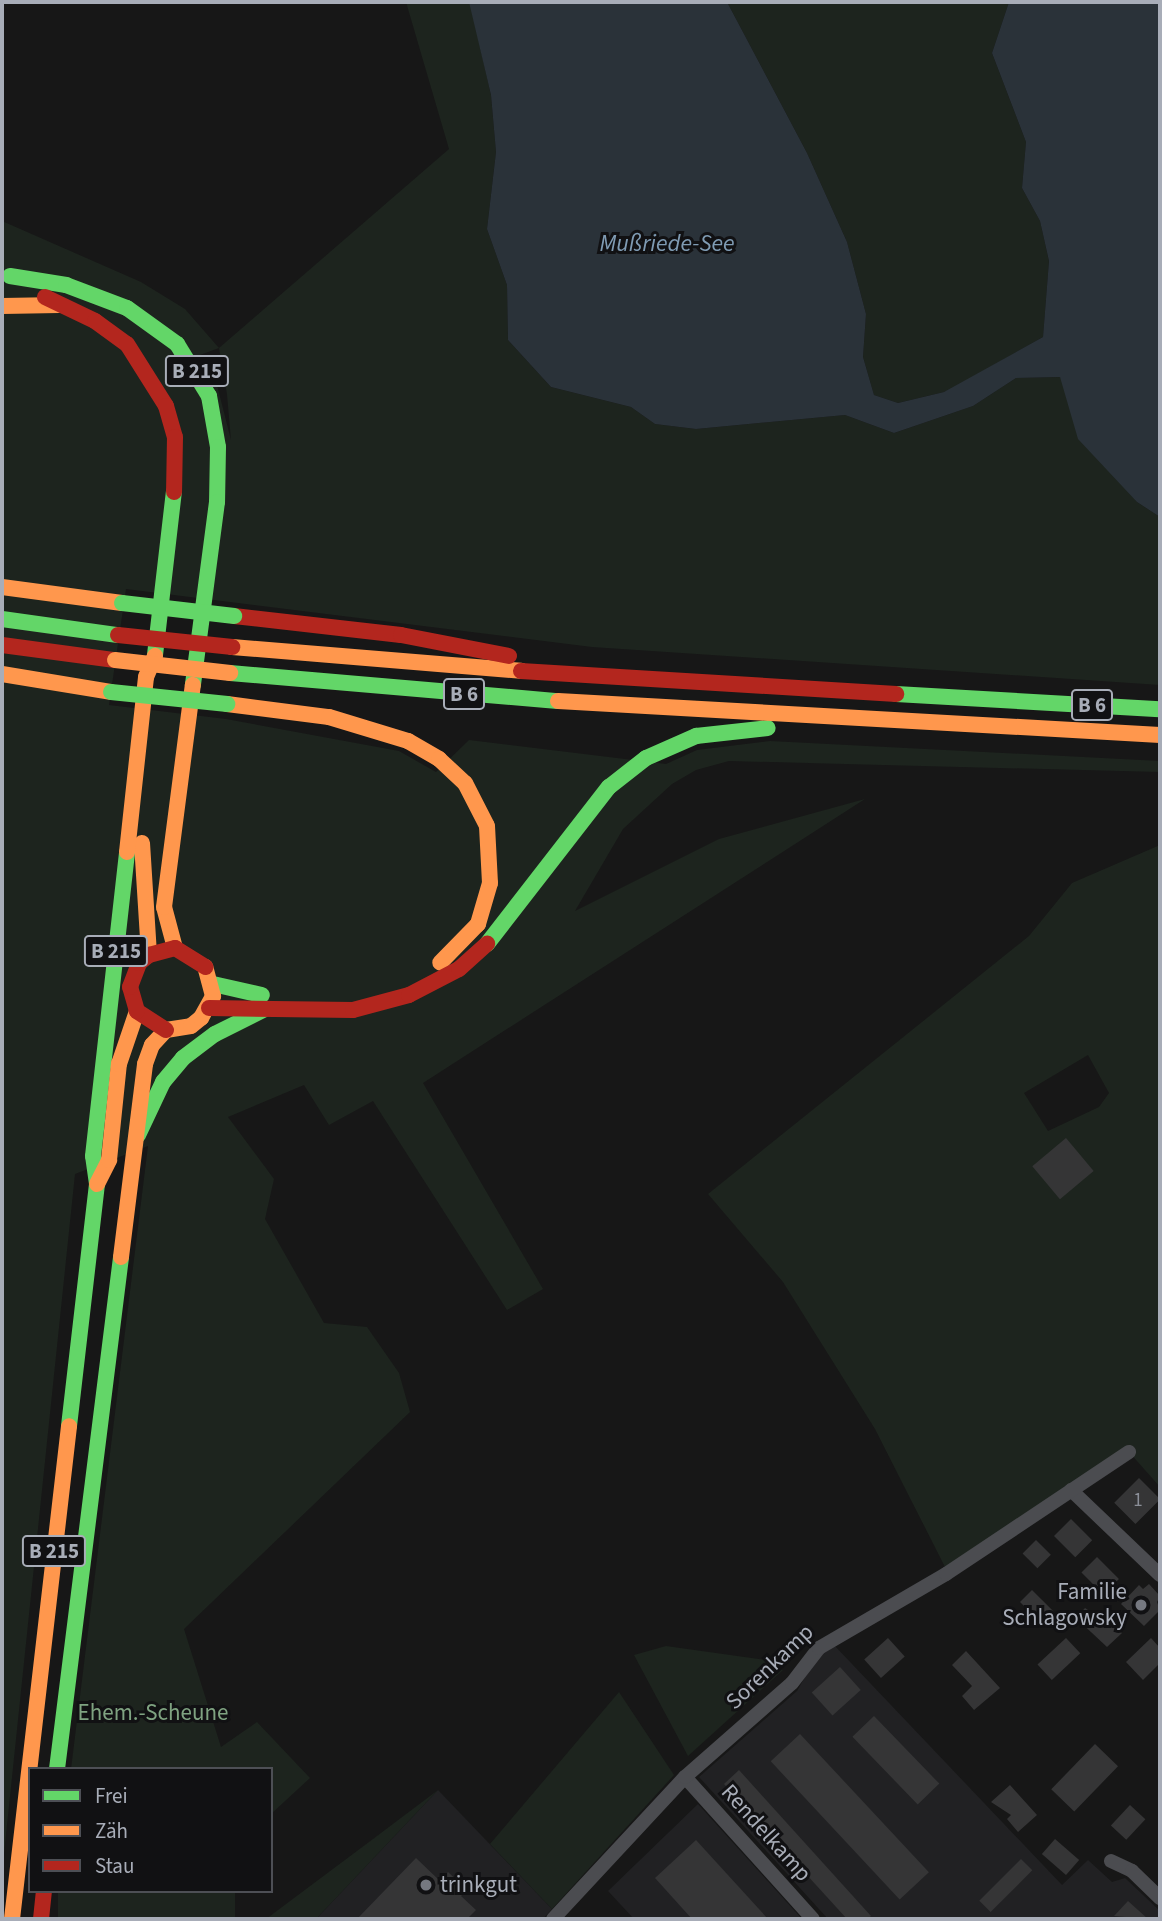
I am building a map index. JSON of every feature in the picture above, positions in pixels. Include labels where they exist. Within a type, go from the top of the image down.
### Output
[{"type":"main road","name":"B 215","points":[[6,274],[59,305],[95,321],[127,344],[148,371],[175,437],[176,472],[155,656],[157,678],[141,857],[149,955]]},
{"type":"main road","name":"B 215","points":[[6,274],[66,285],[135,313],[177,344],[209,396],[218,447],[217,502],[164,907],[175,948]]},
{"type":"main road","points":[[2,306],[59,305]]},
{"type":"main road","points":[[2,587],[401,635],[613,677]]},
{"type":"main road","name":"B 6","points":[[2,619],[232,647],[613,677],[1160,709]]},
{"type":"main road","name":"B 6","points":[[2,645],[230,673],[576,703],[1160,735]]},
{"type":"main road","name":"B 215","points":[[30,1767],[97,1184],[93,1156],[146,677],[155,656]]},
{"type":"main road","points":[[2,674],[110,692],[329,717],[408,741],[439,759],[464,782],[487,826],[491,883],[478,924],[450,957],[405,984],[354,999],[297,1000],[213,984],[209,1008],[191,1026],[166,1030],[136,1011]]},
{"type":"main road","points":[[209,1008],[353,1010],[409,995],[459,970],[502,929],[609,787],[646,758],[696,736],[747,728],[849,731],[869,719]]},
{"type":"main road","name":"B 215","points":[[97,1184],[109,1160],[119,1063],[136,1011],[130,987],[133,974],[149,955],[175,948],[204,963],[213,984]]},
{"type":"main road","points":[[138,1135],[163,1082],[183,1058],[215,1034],[270,1008]]},
{"type":"main road","name":"B 215","points":[[57,1767],[116,1279],[138,1135],[145,1064],[152,1045],[166,1030]]},
{"type":"main road","name":"B 215","points":[[12,1919],[28,1781]]},
{"type":"main road","points":[[41,1919],[44,1893]]},
{"type":"street","name":"Sorenkamp","points":[[553,1919],[685,1777],[792,1683],[819,1648],[946,1574],[1129,1452]]},
{"type":"street","points":[[1071,1490],[1160,1575]]},
{"type":"street","name":"Rendelkamp","points":[[685,1777],[813,1919]]},
{"type":"street","points":[[1111,1861],[1132,1871],[1160,1898]]},
{"type":"shaded area","points":[[833,1644],[1062,1885],[1088,1860],[1112,1882],[1125,1878],[1160,1911],[1160,1919],[828,1919],[699,1777],[797,1691],[812,1665]]},
{"type":"shaded area","points":[[438,1790],[552,1909],[543,1919],[316,1919]]},
{"type":"shaded area","points":[[698,1804],[802,1919],[634,1919],[608,1891]]},
{"type":"green space","name":"Ehem.-Scheune","points":[[406,2],[469,2],[491,95],[496,152],[487,229],[507,285],[508,340],[551,387],[631,407],[655,424],[696,429],[845,415],[894,433],[973,406],[1016,378],[1060,377],[1137,502],[1160,517],[1160,685],[592,647],[126,589],[109,705],[226,719],[399,751],[436,772],[469,740],[666,764],[697,750],[770,741],[1160,761],[1160,772],[729,761],[696,770],[672,784],[623,829],[575,911],[719,839],[865,799],[423,1083],[543,1289],[507,1310],[373,1101],[329,1125],[304,1085],[228,1117],[274,1179],[265,1219],[324,1323],[367,1327],[399,1373],[410,1412],[184,1629],[221,1747],[257,1722],[310,1778],[273,1812],[273,1767],[71,1767],[148,1146],[75,1174],[2,1873],[2,221],[141,282],[185,309],[219,348],[449,149]],"holes":[[[219,348],[231,440],[217,385],[200,355]]]},
{"type":"green space","points":[[727,2],[1009,2],[992,53],[1026,142],[1022,188],[1040,221],[1049,261],[1043,337],[948,391],[898,403],[874,395],[863,357],[866,314],[847,242],[807,153]]},
{"type":"green space","points":[[1160,845],[1160,1487],[1129,1452],[945,1567],[875,1429],[783,1282],[708,1194],[1029,936],[1072,883]],"holes":[[[1088,1055],[1109,1093],[1099,1107],[1048,1131],[1024,1093]]]},
{"type":"green space","points":[[666,1646],[765,1660],[783,1670],[688,1756],[634,1655]]},
{"type":"green space","points":[[619,1692],[674,1775],[552,1909],[490,1844]]},
{"type":"green space","points":[[438,1790],[316,1919],[266,1919],[373,1839]]},
{"type":"green space","points":[[58,1893],[235,1893],[235,1919],[58,1919]]},
{"type":"water","name":"Mußriede-See","points":[[469,2],[727,2],[807,153],[847,242],[866,314],[863,357],[874,395],[898,403],[944,392],[1043,337],[1049,261],[1040,221],[1022,188],[1026,142],[992,53],[1009,2],[1160,2],[1160,517],[1137,502],[1078,439],[1060,377],[1016,378],[973,406],[894,433],[845,415],[696,429],[655,424],[631,407],[551,387],[508,340],[507,285],[487,229],[496,152],[491,95]]},
{"type":"building","points":[[1066,1138],[1094,1171],[1060,1199],[1032,1166]]},
{"type":"building","points":[[1139,1478],[1160,1499],[1135,1524],[1114,1503]]},
{"type":"building","points":[[1071,1519],[1092,1540],[1075,1557],[1054,1536]]},
{"type":"building","points":[[1036,1540],[1051,1555],[1037,1568],[1023,1553]]},
{"type":"building","points":[[1097,1557],[1119,1579],[1103,1594],[1081,1573]]},
{"type":"building","name":"Familie Schlagowsky","points":[[1149,1584],[1160,1596],[1157,1602],[1160,1610],[1144,1626],[1121,1604],[1139,1585],[1143,1589]]},
{"type":"building","points":[[1032,1590],[1055,1613],[1043,1625],[1020,1602]]},
{"type":"building","points":[[1085,1608],[1122,1633],[1107,1647],[1076,1618]]},
{"type":"building","points":[[888,1638],[905,1657],[881,1678],[864,1659]]},
{"type":"building","points":[[1066,1638],[1080,1653],[1052,1680],[1037,1665]]},
{"type":"building","points":[[1151,1638],[1160,1648],[1160,1663],[1143,1680],[1126,1662]]},
{"type":"building","points":[[966,1651],[1000,1688],[974,1710],[962,1696],[972,1686],[952,1665]]},
{"type":"building","points":[[840,1667],[861,1690],[833,1715],[812,1692]]},
{"type":"building","points":[[874,1716],[939,1784],[918,1804],[852,1737]]},
{"type":"building","points":[[800,1734],[929,1872],[900,1900],[771,1761]]},
{"type":"building","points":[[1095,1744],[1118,1766],[1074,1812],[1051,1789]]},
{"type":"building","points":[[739,1770],[871,1916],[867,1919],[847,1919],[724,1784]]},
{"type":"building","points":[[1010,1785],[1037,1815],[1018,1832],[1007,1819],[1011,1815],[991,1802]]},
{"type":"building","points":[[1130,1805],[1145,1819],[1126,1840],[1111,1825]]},
{"type":"building","points":[[1055,1839],[1079,1860],[1066,1875],[1042,1854]]},
{"type":"building","points":[[696,1840],[768,1919],[692,1919],[655,1878]]},
{"type":"building","name":"trinkgut","points":[[416,1858],[440,1881],[448,1872],[467,1890],[461,1896],[476,1910],[467,1919],[357,1919]]},
{"type":"building","points":[[1021,1859],[1032,1870],[991,1912],[979,1901]]},
{"type":"building","points":[[1128,1901],[1148,1919],[1114,1916]]},
{"type":"traffic: fast","points":[[10,276],[66,285],[127,308],[177,344],[209,396],[218,447],[217,502],[193,685]]},
{"type":"traffic: fast","points":[[155,655],[174,492]]},
{"type":"traffic: fast","points":[[122,603],[234,616]]},
{"type":"traffic: fast","points":[[2,619],[118,635]]},
{"type":"traffic: fast","points":[[230,673],[558,701]]},
{"type":"traffic: fast","points":[[111,692],[227,704]]},
{"type":"traffic: fast","points":[[896,694],[1160,709]]},
{"type":"traffic: fast","points":[[487,944],[609,787],[646,758],[696,736],[768,728]]},
{"type":"traffic: fast","points":[[69,1426],[97,1184],[93,1156],[127,852]]},
{"type":"traffic: fast","points":[[213,984],[262,995]]},
{"type":"traffic: fast","points":[[138,1135],[163,1082],[183,1058],[215,1034],[263,1010]]},
{"type":"traffic: fast","points":[[57,1767],[121,1257]]},
{"type":"traffic: slow","points":[[2,306],[59,305]]},
{"type":"traffic: slow","points":[[2,587],[122,603]]},
{"type":"traffic: slow","points":[[232,647],[521,671]]},
{"type":"traffic: slow","points":[[127,852],[146,677],[155,656]]},
{"type":"traffic: slow","points":[[115,660],[230,673]]},
{"type":"traffic: slow","points":[[2,674],[111,692]]},
{"type":"traffic: slow","points":[[175,948],[164,907],[193,685]]},
{"type":"traffic: slow","points":[[558,701],[1160,735]]},
{"type":"traffic: slow","points":[[227,704],[329,717],[408,741],[439,759],[465,783],[487,826],[490,883],[478,924],[440,963]]},
{"type":"traffic: slow","points":[[142,843],[149,955]]},
{"type":"traffic: slow","points":[[121,1257],[145,1064],[152,1045],[166,1030],[191,1026],[201,1018],[213,996],[205,967]]},
{"type":"traffic: slow","points":[[97,1184],[109,1160],[119,1064],[137,1011]]},
{"type":"traffic: slow","points":[[30,1767],[69,1426]]},
{"type":"traffic: slow","points":[[12,1919],[28,1781]]},
{"type":"traffic: jam","points":[[45,297],[95,321],[127,344],[166,406],[175,437],[174,492]]},
{"type":"traffic: jam","points":[[234,616],[401,635],[509,656]]},
{"type":"traffic: jam","points":[[118,635],[232,647]]},
{"type":"traffic: jam","points":[[2,645],[115,660]]},
{"type":"traffic: jam","points":[[521,671],[896,694]]},
{"type":"traffic: jam","points":[[209,1008],[353,1010],[409,995],[459,969],[487,944]]},
{"type":"traffic: jam","points":[[166,1030],[137,1011],[130,987],[139,963],[149,955],[175,948],[205,967]]},
{"type":"traffic: jam","points":[[41,1919],[44,1893]]},
{"type":"place","name":"Familie Schlagowsky","points":[[1141,1605]]},
{"type":"place","name":"trinkgut","points":[[426,1885]]}]
